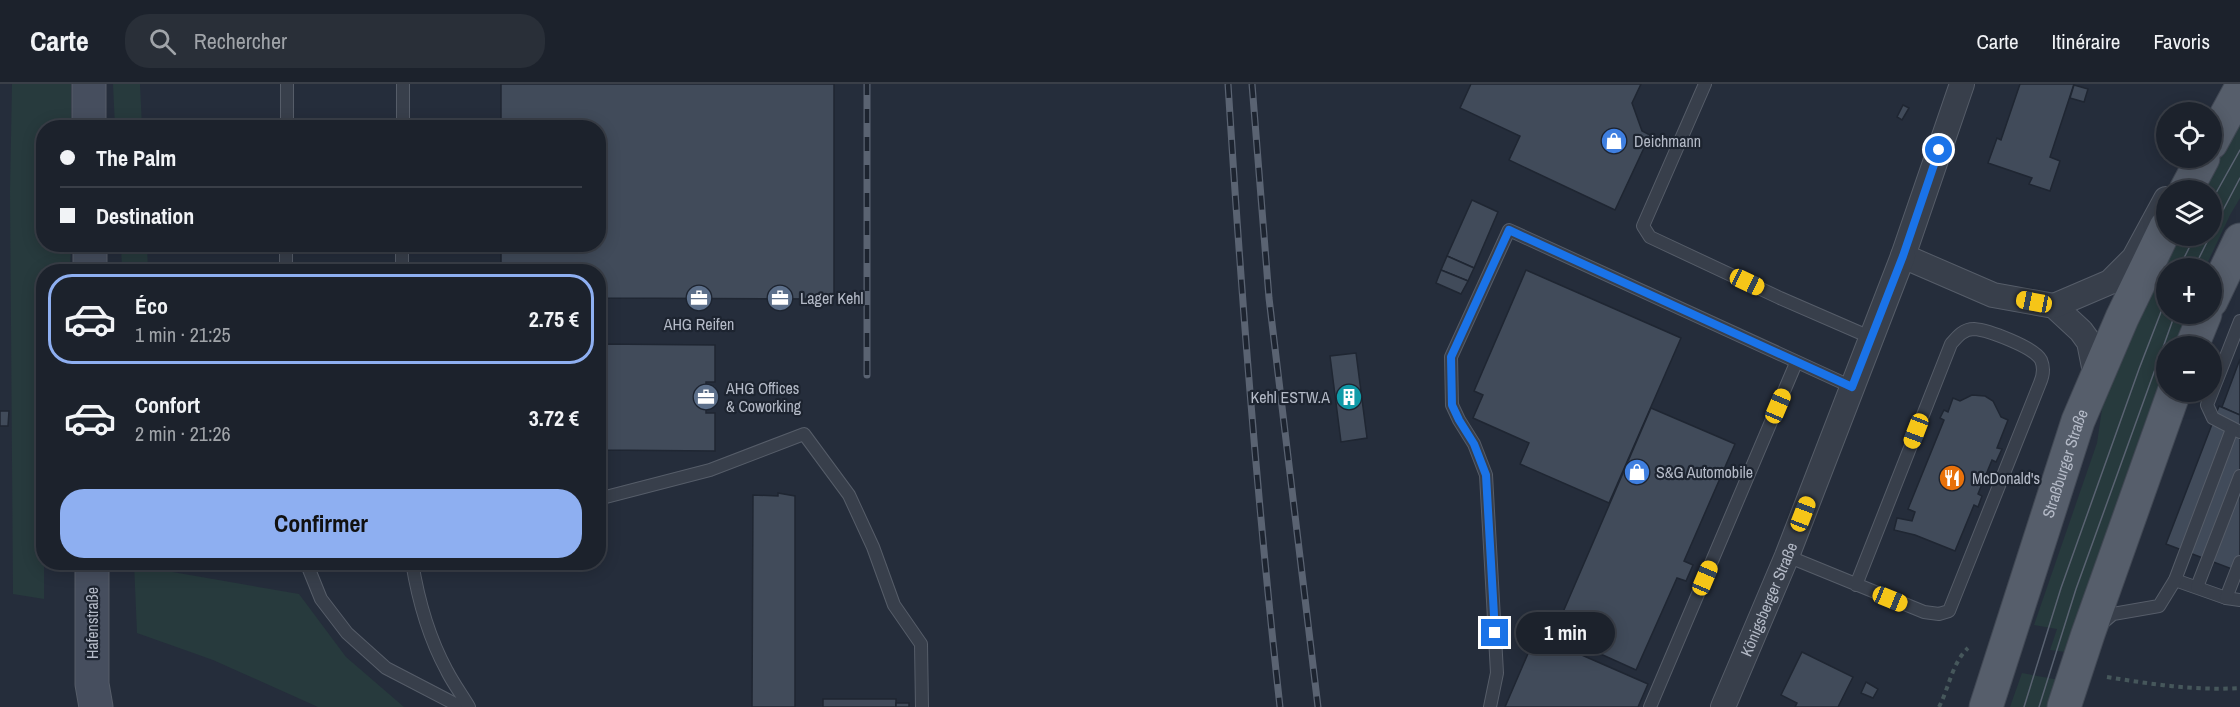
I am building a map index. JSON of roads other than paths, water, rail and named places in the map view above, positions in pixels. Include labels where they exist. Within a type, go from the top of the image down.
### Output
[{"type":"main road","points":[[2222,278],[2240,240]]},
{"type":"main road","name":"Straßburger Straße","points":[[1989,701],[2078,421],[2157,246]]},
{"type":"main road","points":[[2064,707],[2170,402]]},
{"type":"street","points":[[89,84],[90,120]]},
{"type":"street","name":"Königsberger Straße","points":[[1723,707],[1787,556],[1872,338],[1903,256],[1959,85]]},
{"type":"street","points":[[2054,306],[2110,282],[2134,258],[2156,217]]},
{"type":"street","points":[[1903,256],[1993,294],[2054,306],[2081,331],[2089,342],[2096,377]]},
{"type":"street","name":"Hafenstraße","points":[[92,570],[92,699]]},
{"type":"lane","points":[[287,84],[287,120]]},
{"type":"lane","points":[[403,84],[403,120]]},
{"type":"lane","points":[[1705,84],[1643,226],[1650,237],[1872,338]]},
{"type":"lane","points":[[1490,707],[1497,673],[1486,475],[1474,444],[1452,405],[1451,357],[1509,230],[1852,387]]},
{"type":"lane","points":[[2088,634],[2113,614],[2159,606],[2175,580],[2236,430],[2214,418],[2207,405],[2240,321]]},
{"type":"lane","points":[[1787,556],[1856,585],[1924,612],[1940,614],[1949,611],[2043,374],[2041,360],[2031,350],[2010,340],[1973,329],[1961,332],[1951,344],[1856,585]]},
{"type":"lane","points":[[1650,707],[1796,363]]},
{"type":"lane","points":[[606,497],[710,470],[804,434],[849,495],[873,547],[894,605],[921,644],[922,707]]},
{"type":"lane","points":[[2197,587],[2240,476]]},
{"type":"lane","points":[[2226,598],[2240,562]]},
{"type":"lane","points":[[309,570],[321,599],[347,633],[386,668],[460,707]]},
{"type":"lane","points":[[413,570],[416,589],[446,669],[469,707]]},
{"type":"lane","points":[[2175,580],[2226,598],[2240,600]]},
{"type":"tram line","points":[[2222,182],[2240,150]]},
{"type":"tram line","points":[[2222,212],[2240,178]]},
{"type":"tram line","points":[[2184,258],[2190,246]]},
{"type":"tram line","points":[[2199,258],[2205,246]]},
{"type":"tram line","points":[[2024,707],[2061,588],[2156,324]]},
{"type":"tram line","points":[[2039,707],[2076,589],[2171,324]]},
{"type":"railway","points":[[867,84],[867,375]]},
{"type":"railway","points":[[1228,84],[1250,396],[1280,707]]},
{"type":"railway","points":[[1252,84],[1269,298],[1318,707]]},
{"type":"place","name":"Deichmann","points":[[1614,141]]},
{"type":"place","name":"AHG Reifen","points":[[699,298]]},
{"type":"place","name":"Lager Kehl","points":[[780,298]]},
{"type":"place","name":"AHG Offices & Coworking","points":[[706,397]]},
{"type":"place","name":"Kehl ESTW.A","points":[[1349,397]]},
{"type":"place","name":"S&G Automobile","points":[[1637,472]]},
{"type":"place","name":"McDonald's","points":[[1952,478]]}]
